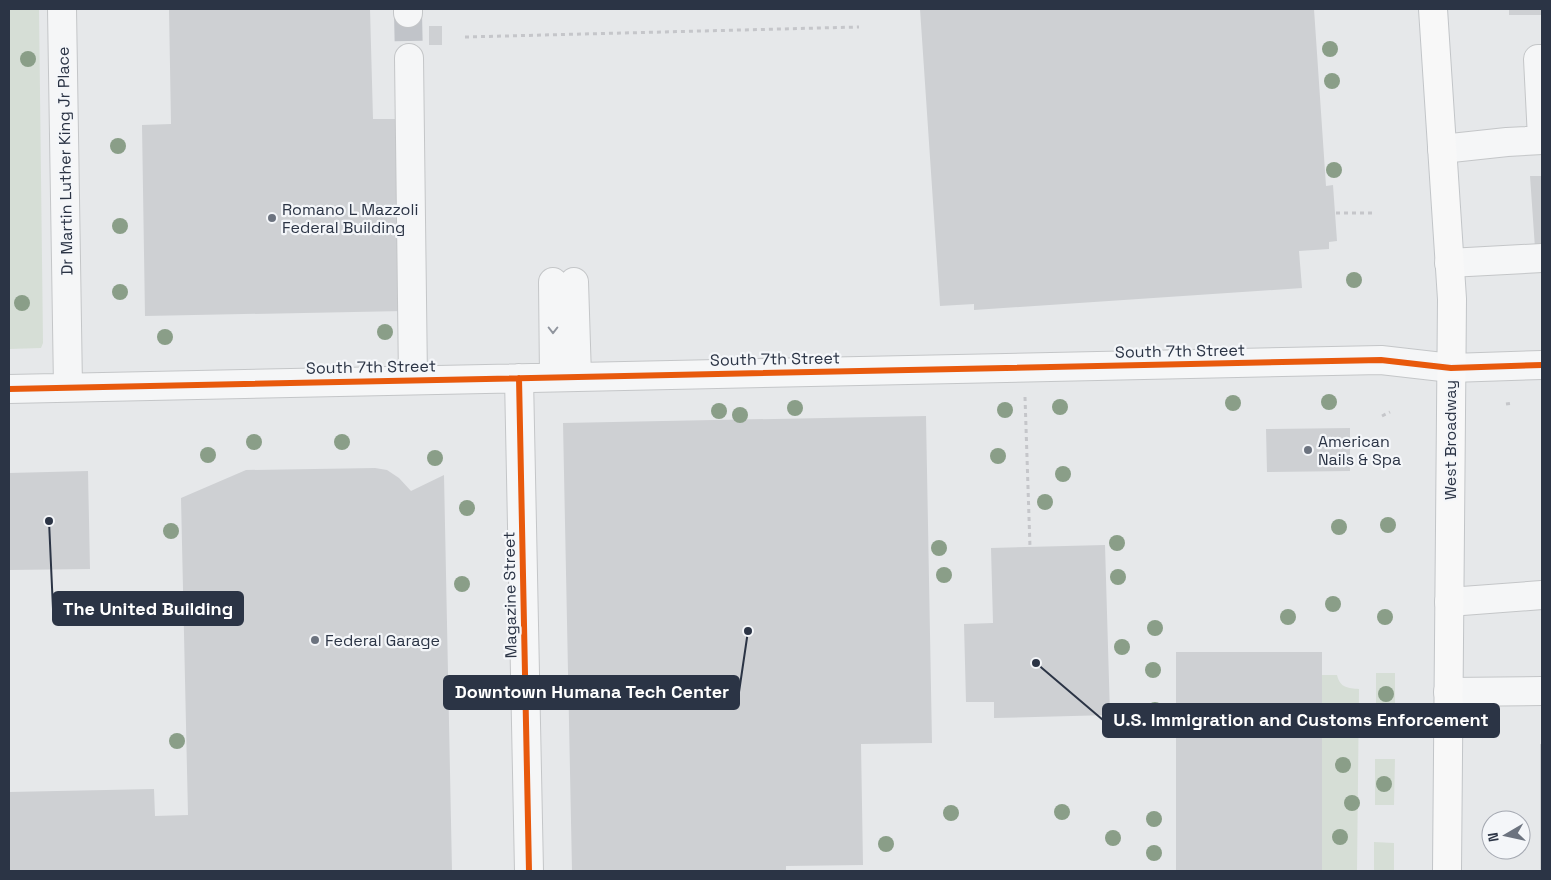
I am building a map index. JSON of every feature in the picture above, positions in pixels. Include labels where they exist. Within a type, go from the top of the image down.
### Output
[{"type":"main road","name":"West Broadway","points":[[1433,9],[1452,299],[1447,871]]},
{"type":"street","name":"Dr Martin Luther King Jr Place","points":[[62,9],[68,387]]},
{"type":"street","points":[[409,58],[413,380]]},
{"type":"street","points":[[1442,149],[1542,139],[1538,59],[1542,59]]},
{"type":"street","points":[[1449,263],[1542,258]]},
{"type":"street","points":[[564,282],[565,377]]},
{"type":"street","name":"South 7th Street","points":[[9,389],[1381,360],[1451,368],[1542,365]]},
{"type":"street","name":"Magazine Street","points":[[519,378],[529,871]]},
{"type":"street","points":[[1449,602],[1542,595]]},
{"type":"street","points":[[1448,692],[1542,691]]},
{"type":"path","points":[[465,37],[859,27]]},
{"type":"path","points":[[1336,213],[1374,213]]},
{"type":"path","points":[[1024,368],[1030,547]]},
{"type":"path","points":[[1506,404],[1513,403]]},
{"type":"path","points":[[1382,416],[1390,412]]},
{"type":"shaded area","points":[[9,9],[39,9],[43,343],[41,348],[9,349]]},
{"type":"shaded area","points":[[1376,673],[1395,673],[1395,717],[1376,717]]},
{"type":"shaded area","points":[[1322,675],[1337,675],[1342,685],[1348,688],[1359,689],[1357,871],[1322,871]]},
{"type":"shaded area","points":[[1375,759],[1395,759],[1394,805],[1375,805]]},
{"type":"shaded area","points":[[1374,842],[1394,843],[1394,871],[1374,871]]},
{"type":"building","name":"Romano L Mazzoli Federal Building","points":[[169,9],[370,9],[373,119],[399,119],[404,311],[145,316],[142,125],[171,124]]},
{"type":"building","points":[[920,9],[1314,9],[1326,186],[1333,185],[1337,241],[1329,242],[1329,249],[1299,251],[1302,288],[974,310],[974,304],[940,306]]},
{"type":"building","points":[[1509,9],[1542,9],[1542,15],[1509,15]]},
{"type":"building","points":[[429,26],[442,26],[442,45],[429,45]]},
{"type":"building","points":[[1530,176],[1542,176],[1542,247],[1535,248]]},
{"type":"building","points":[[926,416],[932,743],[861,744],[863,865],[786,866],[786,871],[572,871],[563,423]]},
{"type":"building","name":"American Nails & Spa","points":[[1350,428],[1350,471],[1267,472],[1266,429]]},
{"type":"building","name":"Federal Garage","points":[[375,468],[387,470],[399,478],[411,491],[444,475],[452,871],[9,871],[9,792],[154,789],[155,816],[188,815],[181,498],[246,470]]},
{"type":"building","points":[[88,471],[90,569],[9,570],[9,473]]},
{"type":"building","points":[[1105,545],[1110,715],[994,718],[994,702],[966,702],[964,624],[993,623],[991,548]]},
{"type":"building","points":[[1176,652],[1322,652],[1322,871],[1176,871]]},
{"type":"building","points":[[1540,744],[1542,744],[1542,871],[1540,871]]},
{"type":"tunnel","points":[[408,13],[409,58]]},
{"type":"cycle path","points":[[9,389],[1381,360],[1451,368],[1542,365]]},
{"type":"cycle path","points":[[519,378],[529,871]]},
{"type":"place","name":"Romano L Mazzoli Federal Building","points":[[272,218]]},
{"type":"place","name":"American Nails & Spa","points":[[1308,450]]},
{"type":"place","name":"The United Building","points":[[49,521]]},
{"type":"place","name":"Downtown Humana Tech Center","points":[[748,631]]},
{"type":"place","name":"Federal Garage","points":[[315,640]]},
{"type":"place","name":"U.S. Immigration and Customs Enforcement","points":[[1036,663]]}]
